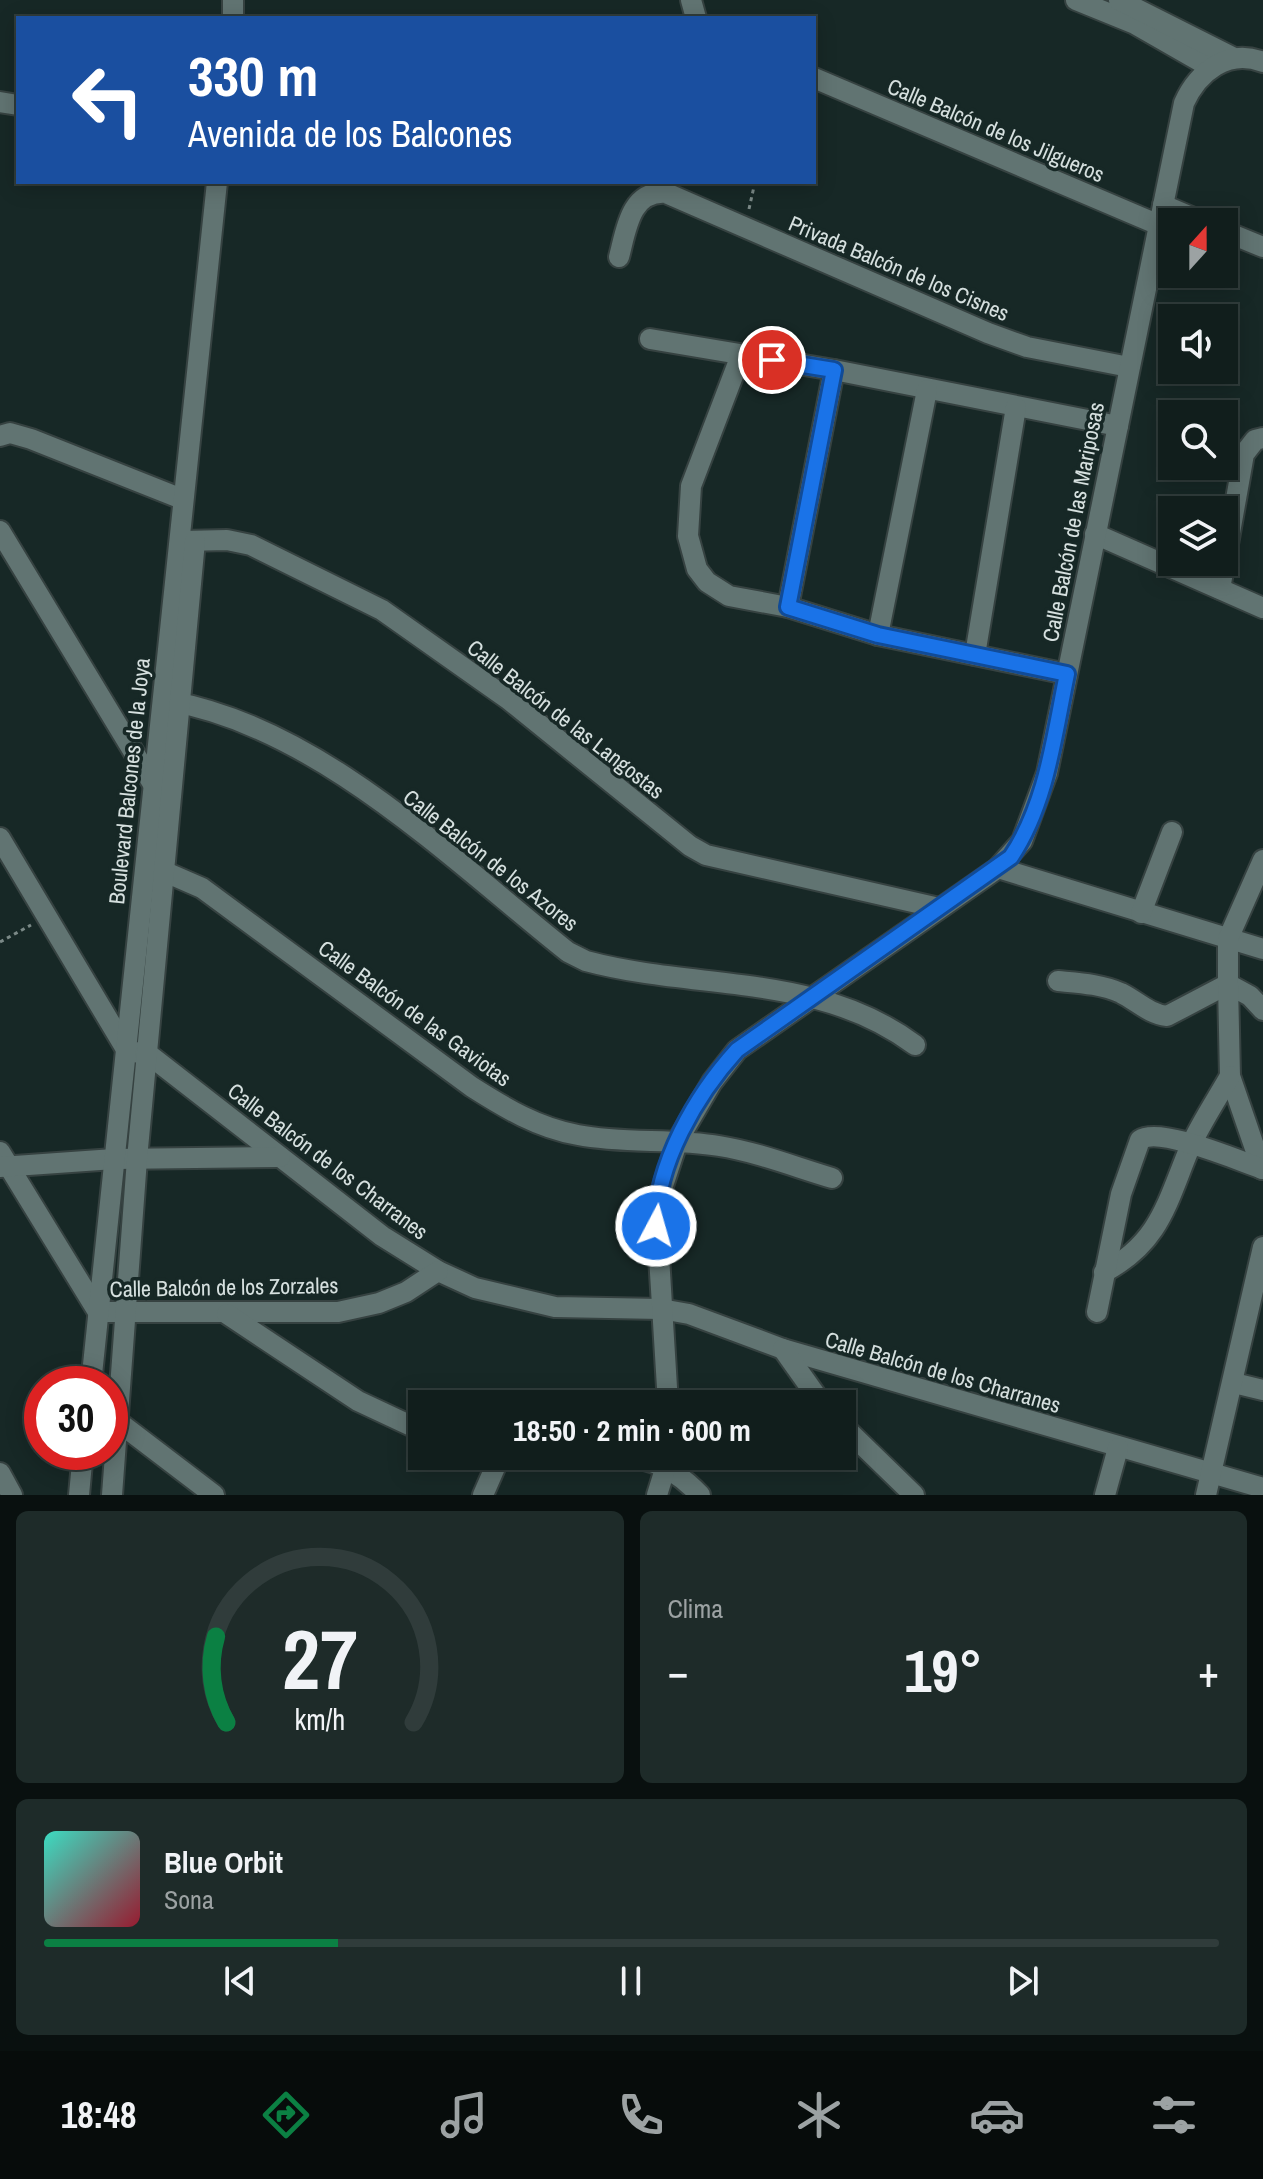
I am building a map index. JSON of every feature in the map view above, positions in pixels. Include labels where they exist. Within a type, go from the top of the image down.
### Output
[{"type":"street","points":[[1076,0],[1120,5],[1234,58],[1263,62]]},
{"type":"street","points":[[1120,5],[1210,67],[1234,58]]},
{"type":"street","name":"Calle Balcón de las Mariposas","points":[[1162,208],[1184,103],[1191,88],[1210,67]]},
{"type":"street","name":"Calle Balcón de los Jilgueros","points":[[816,79],[1158,214]]},
{"type":"street","name":"Boulevard Balcones de la Joya","points":[[122,1366],[137,1159],[166,872],[172,701],[186,541],[182,499],[217,184]]},
{"type":"street","name":"Privada Balcón de los Cisnes","points":[[619,257],[632,212],[643,198],[657,192],[675,195],[743,228],[988,333],[1027,347],[1129,367]]},
{"type":"street","name":"Calle Balcón de las Mariposas","points":[[667,1390],[656,1207],[678,1140],[712,1082],[737,1050],[998,868],[1022,841],[1042,792],[1158,229]]},
{"type":"street","points":[[1238,237],[1263,247]]},
{"type":"street","points":[[650,339],[834,370],[1118,426]]},
{"type":"street","points":[[741,355],[696,466],[687,514],[688,536],[697,569],[716,589],[751,602],[788,607],[878,635],[1067,674]]},
{"type":"street","points":[[788,607],[834,370]]},
{"type":"street","points":[[878,635],[927,390]]},
{"type":"street","points":[[975,655],[1016,407]]},
{"type":"street","points":[[1,434],[31,439],[182,499]]},
{"type":"street","points":[[1220,589],[1244,454],[1255,440],[1263,438]]},
{"type":"street","points":[[0,531],[153,784]]},
{"type":"street","points":[[1095,534],[1263,608]]},
{"type":"street","name":"Calle Balcón de las Langostas","points":[[186,541],[227,540],[251,545],[382,610],[508,699],[690,846],[706,855],[939,908]]},
{"type":"street","name":"Boulevard Balcones de la Joya","points":[[93,1366],[153,784],[172,701]]},
{"type":"street","name":"Calle Balcón de los Azores","points":[[172,701],[262,733],[314,757],[346,777],[568,952],[586,961],[812,995],[887,1024],[915,1045]]},
{"type":"street","points":[[1141,913],[1172,832]]},
{"type":"street","points":[[0,838],[5,860],[45,917],[127,1051]]},
{"type":"street","points":[[1263,860],[1228,939],[1230,1076],[1263,1169]]},
{"type":"street","name":"Calle Balcón de las Gaviotas","points":[[145,865],[202,888],[506,1109],[544,1127],[580,1136],[678,1140],[723,1146],[832,1178]]},
{"type":"street","points":[[998,868],[1263,949]]},
{"type":"street","points":[[1058,981],[1105,987],[1135,1000],[1151,1013],[1167,1016],[1228,984]]},
{"type":"street","points":[[1228,984],[1250,996],[1263,1010]]},
{"type":"street","name":"Calle Balcón de los Charranes","points":[[127,1051],[148,1054],[382,1236],[438,1271],[512,1299],[555,1307],[661,1309],[689,1314],[783,1349],[1263,1488]]},
{"type":"street","points":[[1104,1272],[1129,1259],[1147,1241],[1192,1144],[1230,1076]]},
{"type":"street","points":[[1097,1312],[1135,1146],[1145,1136],[1192,1144],[1263,1169]]},
{"type":"street","points":[[3,1162],[280,1157]]},
{"type":"street","points":[[3,1162],[98,1312]]},
{"type":"street","points":[[1206,1495],[1258,1293],[1263,1247]]},
{"type":"street","name":"Calle Balcón de los Zorzales","points":[[98,1312],[338,1312],[379,1303],[406,1292],[438,1271]]},
{"type":"street","points":[[227,1314],[358,1401],[408,1424]]},
{"type":"street","points":[[783,1349],[812,1390]]},
{"type":"street","points":[[1234,1383],[1263,1390]]},
{"type":"street","points":[[128,1429],[214,1495]]},
{"type":"street","points":[[856,1439],[914,1495]]},
{"type":"street","points":[[1105,1495],[1118,1448]]},
{"type":"street","points":[[79,1495],[81,1470]]},
{"type":"street","name":"Boulevard Balcones de la Joya","points":[[112,1495],[114,1470]]},
{"type":"street","points":[[483,1495],[494,1470]]},
{"type":"street","points":[[657,1495],[665,1470]]},
{"type":"street","points":[[676,1470],[700,1495]]},
{"type":"street","points":[[0,1473],[12,1495]]},
{"type":"path","points":[[743,228],[754,184]]},
{"type":"path","points":[[0,942],[45,917]]},
{"type":"route","points":[[656,1226],[661,1184],[678,1140],[712,1082],[737,1050],[1011,857],[1029,827],[1042,792],[1067,674],[878,635],[788,607],[834,370],[772,360]]}]
